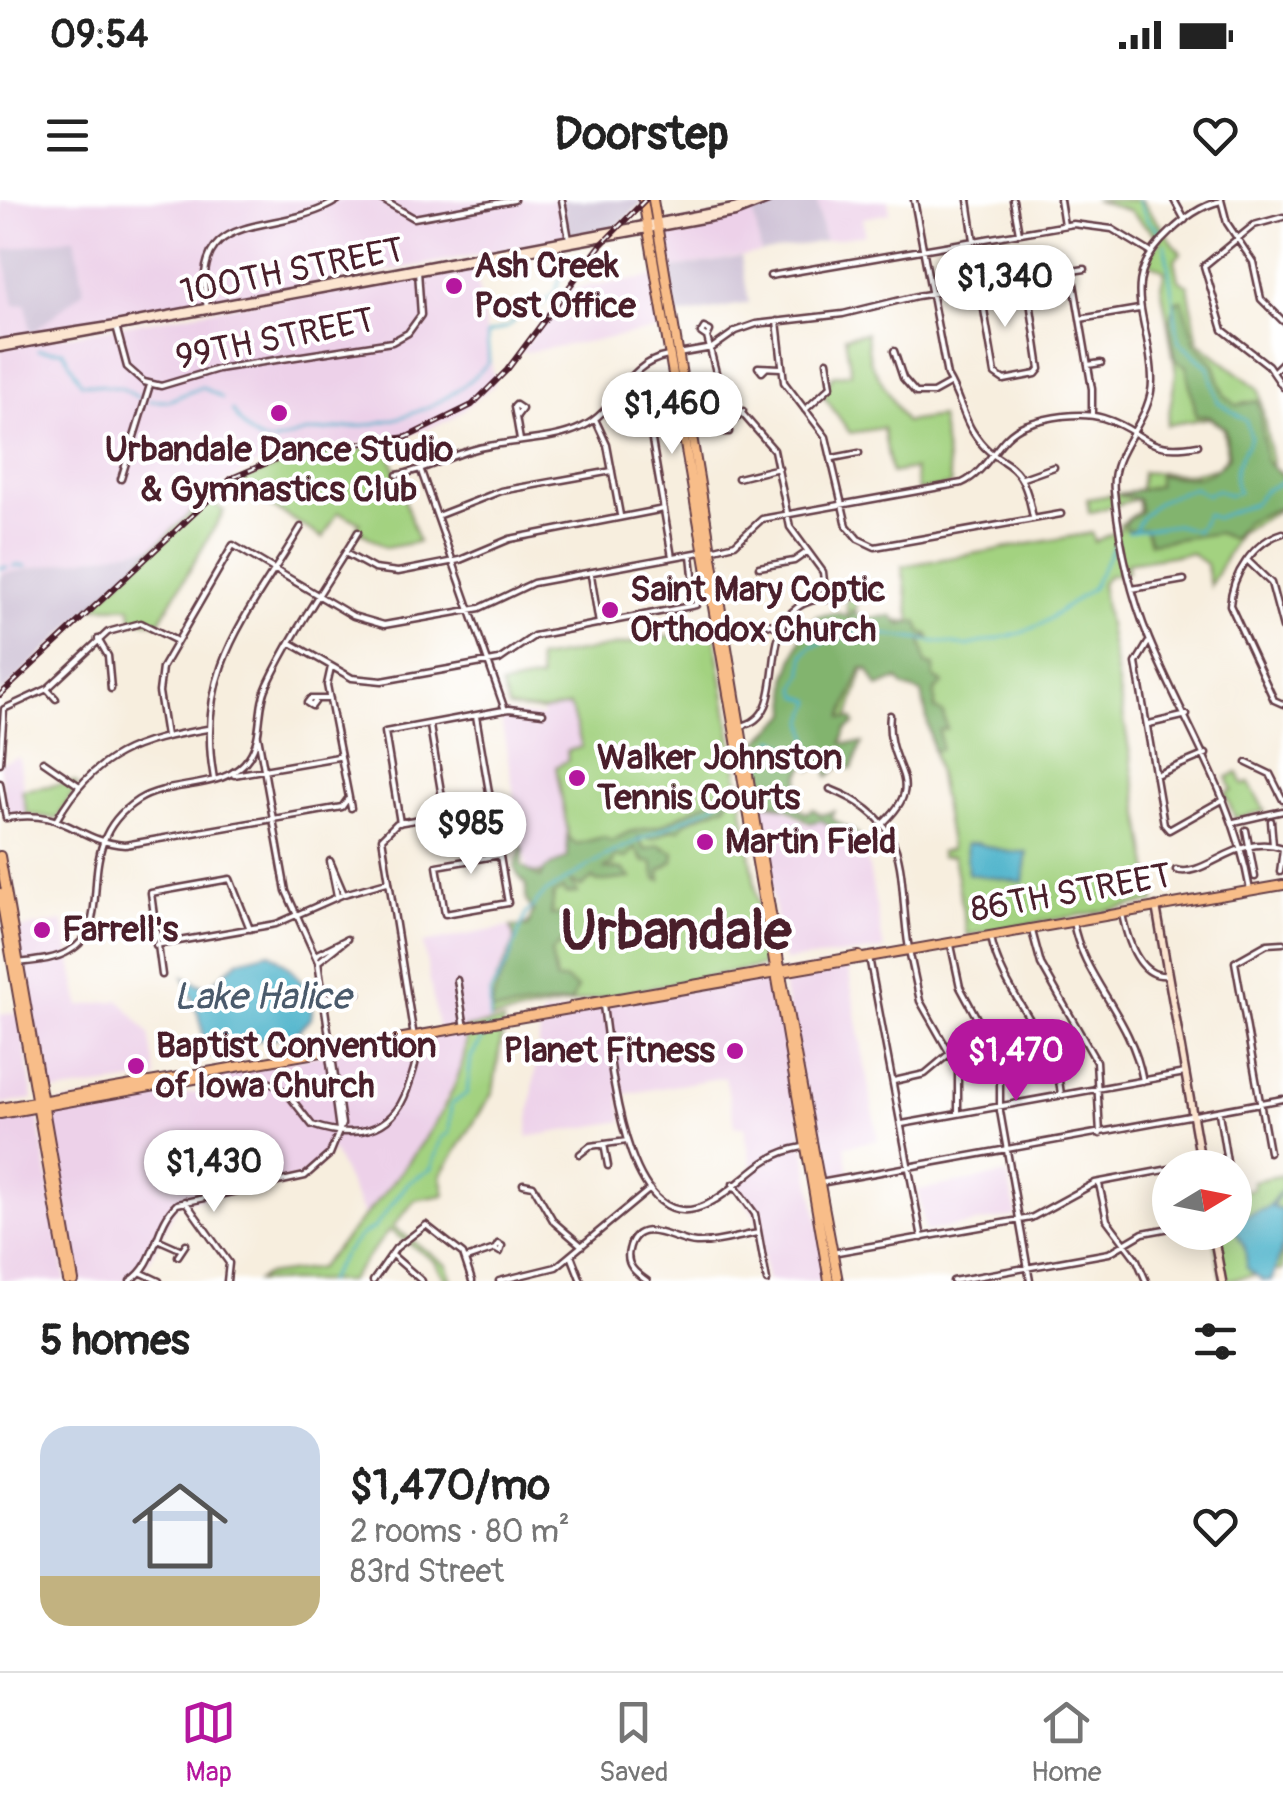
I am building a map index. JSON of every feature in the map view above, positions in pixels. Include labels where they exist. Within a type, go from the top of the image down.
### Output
[{"type":"main road","points":[[643,200],[652,225],[777,971],[801,1082],[829,1281]]},
{"type":"main road","points":[[652,225],[653,200]]},
{"type":"main road","name":"100TH STREET","points":[[652,225],[757,200]]},
{"type":"main road","name":"100TH STREET","points":[[0,345],[116,328],[746,210],[768,200]]},
{"type":"main road","points":[[707,551],[741,726],[788,1063],[820,1183],[838,1281]]},
{"type":"main road","points":[[0,856],[2,893],[43,1103],[71,1281]]},
{"type":"main road","name":"86TH STREET","points":[[0,1111],[1283,884]]},
{"type":"main road","points":[[1156,906],[1199,1150]]},
{"type":"main road","name":"86TH STREET","points":[[542,1014],[603,1006],[777,971]]},
{"type":"main road","points":[[788,1063],[796,1064],[801,1082]]},
{"type":"main road","points":[[1217,1250],[1222,1281]]},
{"type":"street","points":[[208,310],[203,266],[218,242],[247,226],[313,213],[338,200]]},
{"type":"street","points":[[384,200],[403,215],[420,218],[514,200]]},
{"type":"street","points":[[562,200],[569,241]]},
{"type":"street","points":[[914,200],[951,382],[975,436],[1023,478],[1033,518]]},
{"type":"street","points":[[968,200],[974,240]]},
{"type":"street","points":[[1013,200],[1019,233]]},
{"type":"street","points":[[1060,200],[1064,226]]},
{"type":"street","points":[[1174,200],[1185,220]]},
{"type":"street","points":[[1254,877],[1246,847],[1206,754],[1150,642],[1132,589],[1114,479],[1119,458],[1147,411],[1152,386],[1140,275],[1150,252],[1185,220],[1221,201],[1227,223],[1253,262],[1261,300],[1283,321]]},
{"type":"street","points":[[1283,218],[1263,221],[1204,266],[1223,330],[1274,371],[1283,388]]},
{"type":"street","points":[[770,276],[1064,226],[1112,228],[1150,252]]},
{"type":"street","points":[[397,475],[421,471],[468,451],[576,430],[594,419],[644,362],[709,349],[746,326],[843,314],[933,294],[1086,269]]},
{"type":"street","name":"99TH STREET","points":[[116,328],[127,367],[150,385],[168,386],[218,369],[398,340],[421,316],[418,270]]},
{"type":"street","points":[[1072,272],[1088,365],[1092,416]]},
{"type":"street","points":[[980,286],[996,377],[1001,380],[1036,374],[1041,366],[1026,279]]},
{"type":"street","points":[[1080,319],[1141,308]]},
{"type":"street","points":[[777,322],[786,385],[826,436],[844,518],[858,540],[875,546],[1061,514]]},
{"type":"street","points":[[707,336],[718,384],[772,444],[794,538],[824,575],[826,600]]},
{"type":"street","points":[[894,351],[903,378],[916,393],[932,393],[951,382]]},
{"type":"street","points":[[806,410],[830,386],[827,361]]},
{"type":"street","points":[[1274,371],[1283,362]]},
{"type":"street","points":[[1088,365],[1101,364]]},
{"type":"street","points":[[766,368],[782,368]]},
{"type":"street","points":[[623,383],[638,397],[648,417],[672,557]]},
{"type":"street","points":[[120,479],[150,385]]},
{"type":"street","points":[[729,426],[743,412]]},
{"type":"street","points":[[166,736],[159,684],[176,640],[234,545],[359,619],[378,624],[470,610],[526,585],[734,544],[760,520],[962,483],[980,472],[1007,437],[1024,426],[1092,416],[1161,448],[1198,446]]},
{"type":"street","points":[[516,417],[520,440]]},
{"type":"street","points":[[594,419],[604,436],[620,517]]},
{"type":"street","points":[[833,458],[859,453]]},
{"type":"street","points":[[1023,478],[1054,467]]},
{"type":"street","points":[[738,478],[779,468]]},
{"type":"street","points":[[421,471],[505,710]]},
{"type":"street","points":[[437,516],[500,491],[612,471]]},
{"type":"street","points":[[345,553],[386,572],[453,562],[510,538],[664,509]]},
{"type":"street","points":[[214,779],[207,729],[211,693],[220,666],[301,527]]},
{"type":"street","points":[[230,776],[248,760],[258,736],[264,692],[358,532]]},
{"type":"street","points":[[1283,533],[1261,544],[1230,595],[1234,622],[1274,700],[1283,704]]},
{"type":"street","points":[[759,567],[794,560],[807,552]]},
{"type":"street","points":[[291,644],[371,682],[488,662],[504,658],[529,637],[695,606],[699,600],[691,554]]},
{"type":"street","points":[[1248,560],[1271,583],[1283,628]]},
{"type":"street","points":[[590,573],[599,624]]},
{"type":"street","points":[[1132,589],[1184,580]]},
{"type":"street","points":[[741,726],[758,720],[767,710],[771,667],[784,629],[799,607],[826,600],[884,596]]},
{"type":"street","points":[[758,621],[784,629]]},
{"type":"street","points":[[0,763],[4,709],[47,689],[108,632],[141,624],[176,640]]},
{"type":"street","points":[[98,639],[108,656],[111,689]]},
{"type":"street","points":[[1150,642],[1138,653],[1136,663],[1150,724],[1164,824],[1170,830],[1224,799]]},
{"type":"street","points":[[0,783],[6,818],[38,814],[102,840],[133,845],[351,808],[346,800],[327,679],[331,666]]},
{"type":"street","points":[[47,689],[56,699]]},
{"type":"street","points":[[315,702],[330,699]]},
{"type":"street","points":[[400,823],[384,732],[505,710],[543,713]]},
{"type":"street","points":[[1150,724],[1187,714]]},
{"type":"street","points":[[880,824],[898,808],[906,790],[902,771],[888,744],[890,715]]},
{"type":"street","points":[[476,716],[492,806],[508,903],[445,914],[437,866],[500,855]]},
{"type":"street","points":[[430,724],[446,815]]},
{"type":"street","points":[[58,819],[78,785],[118,754],[166,736],[207,729]]},
{"type":"street","points":[[130,1281],[142,1272],[167,1215],[185,1200],[292,1180],[322,1164],[339,1130],[318,962],[296,917],[272,820],[258,736]]},
{"type":"street","points":[[1156,775],[1206,754]]},
{"type":"street","points":[[16,964],[64,954],[88,933],[95,914],[94,866],[102,840],[122,813],[147,795],[340,757]]},
{"type":"street","points":[[43,761],[78,785]]},
{"type":"street","points":[[1247,763],[1270,774],[1283,800]]},
{"type":"street","points":[[830,789],[856,801],[880,824],[903,863],[902,906],[920,1000],[960,1076],[958,1114]]},
{"type":"street","points":[[342,807],[346,800]]},
{"type":"street","points":[[202,1092],[254,1082],[280,1088],[312,1125],[339,1130],[371,1131],[396,1114],[418,1064],[382,838],[388,828],[400,823],[492,806]]},
{"type":"street","points":[[1234,822],[1283,811]]},
{"type":"street","points":[[1271,822],[1273,845]]},
{"type":"street","points":[[1246,830],[1250,890]]},
{"type":"street","points":[[1176,870],[1197,870],[1246,847],[1273,845],[1283,848],[1280,872]]},
{"type":"street","points":[[340,895],[330,860],[340,895]]},
{"type":"street","points":[[162,975],[150,894],[228,879],[233,881],[250,928]]},
{"type":"street","points":[[156,945],[296,917],[340,895],[388,882]]},
{"type":"street","points":[[2,893],[18,890]]},
{"type":"street","points":[[1122,912],[1127,936],[1144,967],[1156,976],[1168,975]]},
{"type":"street","points":[[1072,921],[1083,954],[1133,1038],[1143,1081]]},
{"type":"street","points":[[1032,928],[1041,964],[1094,1054],[1100,1134]]},
{"type":"street","points":[[991,935],[1002,978],[1053,1064],[1061,1096]]},
{"type":"street","points":[[316,955],[344,937],[348,940],[318,962]]},
{"type":"street","points":[[950,942],[960,987],[1000,1061],[999,1106],[1030,1281]]},
{"type":"street","points":[[1269,1152],[1235,962],[1260,947],[1283,942]]},
{"type":"street","points":[[868,956],[922,1238]]},
{"type":"street","points":[[457,980],[465,1028]]},
{"type":"street","points":[[320,998],[358,993],[321,1005]]},
{"type":"street","points":[[603,1006],[634,1167],[650,1189],[669,1205],[692,1208],[710,1203],[772,1154],[809,1146]]},
{"type":"street","points":[[894,1081],[926,1074],[950,1053]]},
{"type":"street","points":[[902,1124],[1186,1073]]},
{"type":"street","points":[[820,1183],[1283,1099]]},
{"type":"street","points":[[1218,1112],[1225,1150]]},
{"type":"street","points":[[580,1154],[604,1144],[627,1141]]},
{"type":"street","points":[[604,1144],[608,1166]]},
{"type":"street","points":[[832,1253],[1022,1220],[1045,1213],[1098,1182],[1152,1173]]},
{"type":"street","points":[[1098,1182],[1108,1220],[1146,1281]]},
{"type":"street","points":[[523,1184],[533,1186],[554,1222],[582,1246]]},
{"type":"street","points":[[733,1184],[752,1208],[767,1281]]},
{"type":"street","points":[[500,1281],[556,1267],[650,1189]]},
{"type":"street","points":[[185,1200],[230,1266],[228,1281]]},
{"type":"street","points":[[373,1281],[391,1255],[426,1226],[466,1259],[472,1281]]},
{"type":"street","points":[[647,1281],[630,1266],[629,1248],[636,1237],[652,1230],[696,1243],[758,1233]]},
{"type":"street","points":[[954,1281],[1109,1253],[1152,1231]]},
{"type":"street","points":[[157,1239],[180,1254],[186,1244]]},
{"type":"street","points":[[466,1259],[494,1249]]},
{"type":"street","points":[[391,1255],[422,1281]]},
{"type":"street","points":[[570,1256],[581,1281]]},
{"type":"street","points":[[142,1272],[155,1281]]},
{"type":"street","points":[[536,1273],[537,1281]]},
{"type":"shaded area","points":[[0,200],[562,200],[568,238],[0,343]]},
{"type":"shaded area","points":[[562,200],[644,201],[615,229],[568,238]]},
{"type":"shaded area","points":[[768,200],[817,200],[824,241],[761,253],[753,208]]},
{"type":"shaded area","points":[[817,200],[888,200],[890,213],[863,218],[865,234],[824,241]]},
{"type":"shaded area","points":[[753,208],[761,253],[664,270],[657,227]]},
{"type":"shaded area","points":[[75,237],[84,290],[31,334],[26,304],[14,305],[4,250]]},
{"type":"shaded area","points":[[741,257],[749,303],[672,317],[664,270]]},
{"type":"shaded area","points":[[474,262],[495,384],[450,420],[399,439],[297,452],[255,465],[222,485],[155,546],[0,574],[0,348]]},
{"type":"shaded area","points":[[654,277],[663,329],[520,353],[567,289]]},
{"type":"shaded area","points":[[155,546],[113,586],[0,695],[0,574]]},
{"type":"shaded area","points":[[570,706],[582,748],[568,760],[574,867],[528,875],[500,713],[543,717],[542,711]]},
{"type":"shaded area","points":[[19,757],[27,814],[6,818],[0,763]]},
{"type":"shaded area","points":[[755,800],[784,808],[808,825],[820,818],[860,844],[869,868],[884,950],[784,961]]},
{"type":"shaded area","points":[[63,921],[80,1006],[120,1000],[149,1034],[157,1078],[47,1093],[15,930]]},
{"type":"shaded area","points":[[525,924],[490,993],[489,1024],[465,1028],[463,1064],[424,1144],[364,1216],[333,1150],[317,1169],[298,1178],[178,1203],[146,1266],[131,1281],[74,1281],[47,1106],[156,1086],[159,1098],[201,1092],[200,1078],[439,1032],[423,943]]},
{"type":"shaded area","points":[[847,962],[878,1140],[845,1146],[849,1174],[820,1183],[781,974]]},
{"type":"shaded area","points":[[773,975],[829,1281],[767,1281],[756,1217],[733,1185],[752,1169],[744,1126],[735,1127],[725,1077],[619,1095],[623,1121],[527,1137],[542,1015]]},
{"type":"shaded area","points":[[20,1012],[33,1099],[0,1105],[0,1015]]},
{"type":"shaded area","points":[[37,1111],[66,1281],[0,1281],[0,1116]]},
{"type":"shaded area","points":[[1007,1174],[1017,1216],[925,1232],[918,1190]]},
{"type":"green space","points":[[1094,200],[1141,200],[1181,253],[1175,260],[1179,279],[1188,286],[1198,342],[1259,389],[1273,468],[1283,474],[1283,508],[1239,533],[1210,586],[1206,564],[1190,553],[1127,563],[1128,572],[1108,576],[1101,584],[1155,902],[967,935],[953,856],[941,857],[940,852],[951,849],[923,690],[864,669],[836,756],[807,761],[784,808],[755,800],[746,746],[768,742],[787,728],[848,623],[846,599],[855,598],[857,623],[911,621],[902,566],[1092,533],[1094,542],[1120,530],[1120,525],[1139,511],[1137,499],[1089,513],[1087,499],[1140,490],[1142,472],[1186,474],[1217,468],[1227,455],[1223,428],[1209,418],[1167,425],[1176,373],[1161,285],[1165,271],[1145,260],[1161,240],[1129,211]]},
{"type":"green space","points":[[1182,300],[1195,343],[1214,364],[1224,395],[1236,405],[1258,401],[1266,461],[1283,477],[1283,506],[1247,521],[1232,539],[1218,533],[1150,543],[1145,529],[1126,530],[1124,524],[1141,511],[1138,499],[1119,495],[1158,486],[1158,475],[1205,475],[1229,456],[1225,428],[1210,416],[1196,416],[1186,366],[1176,360],[1169,322],[1176,301]]},
{"type":"green space","points":[[866,333],[870,361],[905,422],[940,417],[951,485],[918,491],[914,469],[891,473],[883,428],[850,433],[823,395],[832,376],[851,373],[845,337]]},
{"type":"green space","points":[[388,447],[418,542],[386,548],[356,529],[360,522],[338,512],[323,538],[233,483],[312,454]]},
{"type":"green space","points":[[206,498],[224,511],[159,623],[133,620],[130,607],[92,607]]},
{"type":"green space","points":[[852,610],[861,619],[891,616],[901,625],[917,621],[922,633],[928,634],[930,638],[921,639],[926,664],[934,666],[934,678],[943,683],[935,691],[935,709],[943,713],[947,729],[939,730],[941,749],[933,751],[922,693],[904,687],[898,679],[878,687],[868,669],[862,668],[842,718],[853,719],[855,724],[846,730],[842,743],[862,743],[852,769],[839,767],[828,777],[825,763],[811,770],[810,765],[819,760],[811,759],[800,773],[798,787],[785,798],[806,813],[813,809],[821,815],[834,811],[831,818],[858,834],[864,848],[821,820],[810,823],[788,808],[766,800],[757,764],[763,756],[759,741],[789,713],[787,677],[803,632],[817,616],[839,613],[850,618]]},
{"type":"green space","points":[[714,629],[768,965],[491,1019],[490,993],[523,926],[535,922],[528,875],[574,866],[556,767],[568,760],[567,751],[582,747],[570,706],[541,711],[509,708],[501,686],[540,679],[537,659]]},
{"type":"green space","points":[[1238,773],[1243,785],[1249,783],[1265,811],[1235,818],[1225,793],[1232,790],[1227,777]]},
{"type":"green space","points":[[74,782],[78,785],[57,819],[27,814],[22,790]]},
{"type":"green space","points":[[722,794],[729,797],[726,805],[687,821],[679,830],[671,829],[654,839],[638,837],[645,850],[659,845],[674,852],[673,861],[660,871],[661,880],[656,879],[652,862],[644,862],[635,848],[627,858],[614,857],[613,864],[603,869],[622,869],[631,878],[597,882],[593,878],[581,887],[570,881],[578,893],[565,894],[563,889],[554,894],[551,915],[564,914],[570,936],[551,952],[556,980],[565,980],[577,988],[571,1002],[492,1012],[496,990],[513,949],[511,927],[528,926],[533,910],[526,901],[526,884],[515,868],[521,845],[521,866],[540,878],[545,869],[568,857],[567,836],[576,844],[603,837],[611,841],[629,832],[660,826]]},
{"type":"green space","points":[[504,1021],[493,1092],[441,1175],[445,1195],[415,1200],[393,1227],[447,1265],[451,1281],[446,1281],[435,1262],[389,1230],[349,1281],[257,1281],[265,1275],[319,1268],[388,1188],[436,1122],[464,1057],[465,1028]]},
{"type":"green space","points":[[1283,1175],[1283,1270],[1222,1281],[1216,1250],[1252,1250],[1253,1181]]},
{"type":"water","points":[[966,844],[1008,852],[1027,852],[1023,882],[968,874]]},
{"type":"water","name":"Lake Halice","points":[[269,952],[293,971],[306,989],[311,1018],[294,1035],[244,1042],[216,1055],[205,1055],[201,1022],[184,977],[207,988],[239,960]]},
{"type":"water","points":[[1280,1192],[1272,1207],[1283,1211],[1283,1245],[1272,1280],[1263,1281],[1247,1268],[1245,1250],[1252,1250],[1252,1214],[1267,1208]]},
{"type":"waterway","points":[[1138,200],[1148,221],[1160,232]]},
{"type":"waterway","points":[[1135,530],[1152,507],[1176,494],[1194,488],[1206,495],[1216,490],[1230,495],[1239,492],[1235,471],[1251,437],[1246,421],[1218,402],[1208,367],[1179,342],[1165,244]]},
{"type":"waterway","points":[[232,410],[250,433],[270,442],[383,422],[427,407],[449,396],[489,362],[487,334],[508,327],[525,310],[542,305],[555,291],[562,273],[579,257]]},
{"type":"waterway","points":[[38,350],[63,351],[81,383],[121,388],[141,399]]},
{"type":"waterway","points":[[150,401],[168,401],[202,387],[222,398]]},
{"type":"waterway","points":[[1128,532],[1176,525],[1197,531],[1207,514],[1215,518],[1253,504],[1265,490],[1283,482]]},
{"type":"waterway","points":[[753,773],[763,764],[775,739],[793,750],[810,748],[805,720],[813,701],[799,696],[796,687],[803,672],[804,654],[812,646],[858,631],[966,646],[1021,633],[1042,624],[1092,588],[1116,542]]},
{"type":"waterway","points":[[14,566],[26,566]]},
{"type":"waterway","points":[[0,568],[7,567]]},
{"type":"waterway","points":[[490,1020],[490,993],[508,962],[526,914],[545,893],[605,856],[710,807],[737,785]]},
{"type":"waterway","points":[[327,1281],[343,1255],[360,1236],[374,1228],[408,1183],[431,1169],[441,1138],[449,1133],[451,1105],[467,1093],[471,1057],[489,1028]]},
{"type":"railway","points":[[0,695],[232,478],[290,453],[407,437],[472,405],[507,370],[600,246],[645,200]]},
{"type":"place","name":"Ash Creek Post Office","points":[[454,286]]},
{"type":"place","name":"Urbandale Dance Studio & Gymnastics Club","points":[[279,413]]},
{"type":"place","name":"Saint Mary Coptic Orthodox Church","points":[[610,610]]},
{"type":"place","name":"Walker Johnston Tennis Courts","points":[[577,778]]},
{"type":"place","name":"Martin Field","points":[[705,842]]},
{"type":"place","name":"Farrell's","points":[[42,930]]},
{"type":"place","name":"Planet Fitness","points":[[735,1051]]},
{"type":"place","name":"Baptist Convention of Iowa Church","points":[[136,1066]]},
{"type":"district","name":"Urbandale","points":[[676,931]]}]
